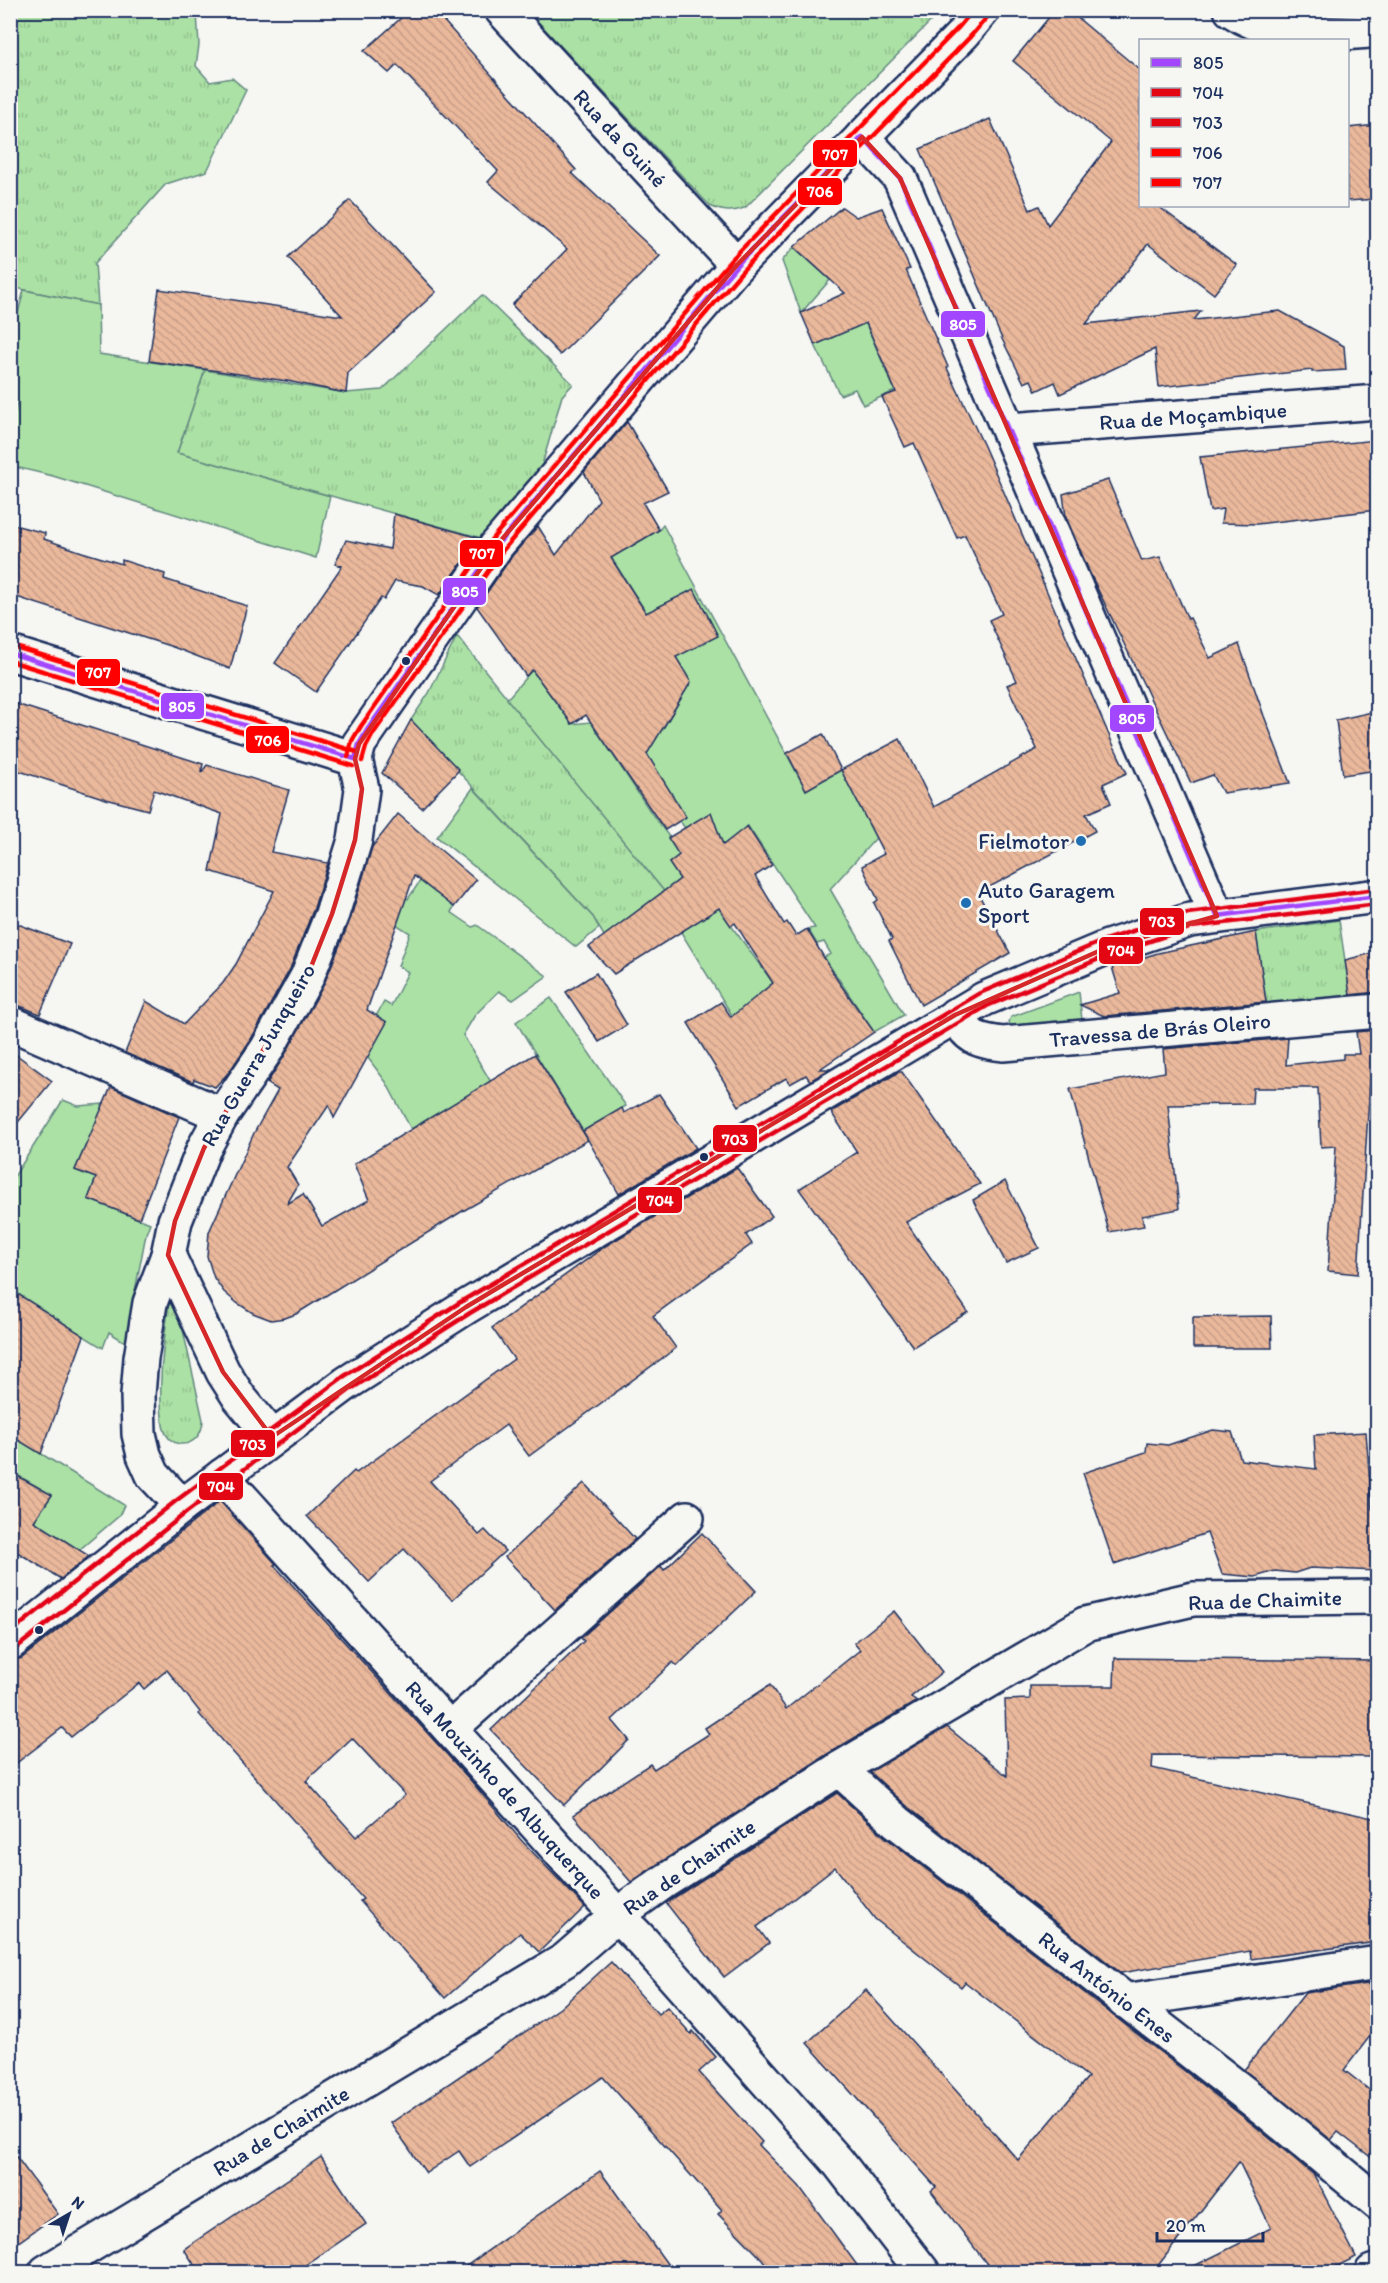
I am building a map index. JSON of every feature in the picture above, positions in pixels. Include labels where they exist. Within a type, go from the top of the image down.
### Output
[{"type":"street","name":"Rua da Guiné","points":[[502,10],[737,265]]},
{"type":"street","points":[[10,653],[355,759],[358,744],[367,730],[497,545],[737,265],[983,10]]},
{"type":"street","points":[[1231,10],[1241,17],[1280,32],[1324,35],[1377,30]]},
{"type":"street","points":[[862,137],[900,178],[1217,916]]},
{"type":"street","name":"Rua de Moçambique","points":[[1009,430],[1377,402]]},
{"type":"street","name":"Rua Guerra Junqueiro","points":[[182,1506],[153,1475],[144,1455],[139,1434],[138,1395],[150,1303],[168,1255],[175,1221],[188,1183],[222,1115],[267,1049],[307,977],[332,914],[355,840],[362,789],[355,759]]},
{"type":"street","points":[[10,1643],[182,1506],[347,1383],[466,1307],[984,999],[1108,947],[1190,920],[1377,896]]},
{"type":"street","name":"Travessa de Brás Oleiro","points":[[955,1015],[966,1032],[981,1041],[1002,1044],[1377,1011]]},
{"type":"street","points":[[10,1023],[222,1115]]},
{"type":"street","points":[[168,1255],[223,1372],[239,1397],[272,1437]]},
{"type":"street","name":"Rua Mouzinho de Albuquerque","points":[[222,1476],[643,1942],[838,2162],[923,2272]]},
{"type":"street","points":[[450,1729],[687,1518]]},
{"type":"street","name":"Rua de Chaimite","points":[[46,2272],[565,1960],[617,1915],[662,1883],[839,1769],[1085,1624],[1193,1599],[1377,1598]]},
{"type":"street","name":"Rua António Enes","points":[[839,1769],[897,1822],[1267,2111],[1377,2203]]},
{"type":"street","points":[[1124,2001],[1377,1963]]},
{"type":"street","points":[[1372,2272],[1377,2270]]},
{"type":"highlighted area","points":[[862,137],[900,178],[1217,916],[1108,947],[955,1015],[466,1307],[272,1437],[223,1372],[168,1255],[175,1221],[204,1148],[307,977],[332,914],[355,840],[362,789],[355,759],[359,744],[497,545],[737,265]]},
{"type":"green space","points":[[11,11],[224,11],[197,13],[199,45],[196,66],[210,82],[232,78],[246,90],[207,171],[166,184],[95,263],[98,305],[11,287]]},
{"type":"green space","points":[[528,11],[929,11],[937,15],[746,207],[728,211],[710,206]]},
{"type":"green space","points":[[794,247],[830,280],[801,313],[782,261]]},
{"type":"green space","points":[[24,290],[98,305],[99,354],[205,370],[177,453],[330,496],[316,558],[53,476],[11,466],[11,429],[17,404],[11,401],[11,340]]},
{"type":"green space","points":[[482,295],[573,384],[562,396],[538,479],[485,539],[177,453],[205,370],[346,393],[382,390]]},
{"type":"green space","points":[[865,322],[895,391],[863,405],[855,389],[840,395],[815,345]]},
{"type":"green space","points":[[606,511],[627,549],[659,530],[663,525],[806,790],[841,770],[876,838],[830,889],[904,1015],[874,1032],[824,957],[831,954],[824,942],[817,944],[808,929],[815,928],[748,826],[723,845],[711,813],[685,828],[662,797],[664,783],[641,745],[663,729],[690,683],[592,527]]},
{"type":"green space","points":[[457,636],[664,891],[604,936],[593,917],[411,720],[429,693]]},
{"type":"green space","points":[[532,670],[572,724],[591,722],[652,814],[682,854],[669,863],[680,879],[664,891],[507,699]]},
{"type":"green space","points":[[473,788],[593,917],[599,928],[576,947],[437,837]]},
{"type":"green space","points":[[365,853],[392,869],[384,882],[408,899],[420,881],[454,907],[451,912],[473,927],[477,925],[547,976],[513,1000],[499,991],[475,1015],[463,1035],[491,1082],[411,1129],[386,1082],[359,1046],[384,1002],[391,1006],[408,972],[398,966],[410,933],[352,896]]},
{"type":"green space","points":[[706,891],[773,983],[763,992],[756,1029],[786,1078],[775,1085],[671,916]]},
{"type":"green space","points":[[1339,920],[1351,1001],[1267,1009],[1256,932]]},
{"type":"green space","points":[[1079,992],[1082,1020],[1011,1026],[1009,1022],[1011,1017]]},
{"type":"green space","points":[[551,998],[626,1106],[583,1131],[516,1022]]},
{"type":"green space","points":[[63,1100],[78,1106],[104,1104],[104,1148],[87,1142],[75,1170],[96,1178],[88,1199],[150,1223],[130,1317],[128,1344],[109,1332],[103,1348],[11,1291],[10,1183]]},
{"type":"green space","points":[[173,1298],[177,1303],[203,1420],[197,1437],[184,1444],[171,1440],[166,1434],[161,1410],[163,1348],[169,1302]]},
{"type":"green space","points":[[11,1435],[124,1505],[119,1516],[79,1550],[34,1521],[52,1495],[19,1476],[11,1488]]},
{"type":"building","points":[[410,10],[434,10],[576,170],[572,173],[660,256],[560,355],[512,305],[567,249],[488,182],[498,171],[397,65],[389,73],[364,51]]},
{"type":"building","points":[[1055,10],[1068,10],[1139,69],[1139,207],[1159,207],[1237,265],[1214,294],[1148,244],[1086,324],[1201,311],[1194,320],[1280,311],[1344,346],[1346,370],[1312,372],[1312,370],[1159,387],[1155,349],[1060,394],[1055,382],[1036,391],[1031,380],[1024,383],[1002,339],[920,149],[990,119],[1030,210],[1039,206],[1048,225],[1111,142],[1013,61]]},
{"type":"building","points":[[1377,125],[1377,199],[1349,201],[1349,128]]},
{"type":"building","points":[[350,200],[436,292],[348,373],[346,393],[287,381],[149,361],[159,289],[342,316],[288,257]]},
{"type":"building","points":[[842,207],[856,217],[882,208],[910,269],[906,270],[947,368],[984,446],[1127,773],[1103,784],[1111,803],[1086,814],[1095,831],[978,893],[1010,953],[921,1005],[889,941],[892,939],[874,903],[878,900],[862,866],[884,854],[841,770],[900,739],[934,807],[1037,749],[1007,685],[1017,681],[989,620],[1002,614],[965,535],[957,538],[914,443],[905,447],[882,397],[896,392],[866,323],[815,345],[801,313],[845,293],[794,247]]},
{"type":"building","points":[[627,422],[668,491],[643,503],[659,530],[611,558],[646,613],[694,589],[718,636],[676,657],[691,682],[647,754],[686,817],[665,830],[586,715],[572,724],[532,670],[526,676],[477,607],[512,556],[538,526],[556,555],[599,500],[584,472]]},
{"type":"building","points":[[1377,440],[1377,510],[1257,524],[1221,523],[1223,509],[1210,511],[1200,457]]},
{"type":"building","points":[[1108,480],[1142,561],[1160,557],[1188,619],[1190,618],[1210,658],[1239,644],[1290,783],[1223,793],[1213,775],[1191,783],[1089,571],[1066,517],[1063,494]]},
{"type":"building","points":[[394,514],[479,538],[439,595],[423,586],[395,581],[384,600],[381,598],[316,692],[275,663],[342,566],[335,564],[346,540],[390,549]]},
{"type":"building","points":[[10,524],[45,533],[44,539],[82,552],[122,564],[122,560],[165,574],[164,579],[247,606],[230,669],[173,647],[10,595]]},
{"type":"building","points":[[10,702],[203,764],[201,773],[207,765],[289,790],[271,852],[328,863],[314,908],[290,969],[251,1039],[230,1071],[215,1087],[194,1079],[193,1082],[125,1053],[146,1001],[184,1024],[223,983],[236,964],[274,891],[210,871],[222,814],[154,790],[148,810],[10,768]]},
{"type":"building","points":[[1377,711],[1377,770],[1343,775],[1336,720]]},
{"type":"building","points":[[411,720],[459,770],[422,808],[382,773]]},
{"type":"building","points":[[823,734],[841,770],[806,790],[787,753]]},
{"type":"building","points":[[711,812],[723,845],[747,826],[772,865],[755,876],[784,924],[787,922],[796,936],[807,929],[838,981],[874,1032],[820,1069],[830,1069],[810,1081],[806,1075],[790,1084],[786,1078],[739,1106],[688,1023],[721,1002],[731,1017],[773,983],[735,923],[731,926],[719,908],[614,974],[589,947],[680,879],[669,863],[679,855],[668,838]]},
{"type":"building","points":[[398,814],[476,880],[454,907],[414,876],[367,1010],[387,1022],[334,1118],[329,1105],[287,1167],[298,1185],[287,1204],[303,1194],[322,1226],[369,1200],[354,1164],[535,1054],[588,1140],[461,1212],[296,1314],[271,1320],[237,1303],[224,1292],[214,1278],[207,1256],[209,1232],[254,1133],[278,1090],[267,1083],[324,984],[350,920],[372,847]]},
{"type":"building","points":[[10,921],[70,944],[40,1014],[10,1002]]},
{"type":"building","points":[[1256,932],[1266,1002],[1104,1016],[1080,1005],[1120,993],[1112,967],[1158,953]]},
{"type":"building","points":[[1377,952],[1377,992],[1350,995],[1345,960]]},
{"type":"building","points":[[596,973],[627,1025],[599,1042],[566,992]]},
{"type":"building","points":[[1377,1030],[1377,1063],[1371,1064],[1358,1274],[1328,1271],[1336,1146],[1321,1147],[1318,1088],[1253,1088],[1252,1104],[1168,1105],[1179,1209],[1142,1216],[1144,1226],[1109,1232],[1070,1089],[1165,1072],[1163,1049],[1288,1038],[1286,1065],[1343,1059],[1343,1054],[1359,1054],[1356,1032]]},
{"type":"building","points":[[10,1050],[52,1081],[10,1132]]},
{"type":"building","points":[[902,1072],[980,1184],[906,1222],[968,1312],[913,1347],[799,1189],[857,1152],[831,1112]]},
{"type":"building","points":[[111,1087],[179,1117],[139,1219],[88,1199],[96,1178],[75,1170]]},
{"type":"building","points":[[659,1094],[696,1148],[619,1194],[583,1131],[622,1108],[624,1113]]},
{"type":"building","points":[[737,1168],[772,1216],[746,1235],[752,1244],[653,1316],[676,1348],[529,1456],[506,1425],[430,1481],[479,1535],[485,1530],[505,1551],[452,1600],[404,1549],[369,1582],[307,1516],[354,1471],[356,1473],[514,1359],[492,1328],[607,1245]]},
{"type":"building","points":[[1005,1181],[1039,1248],[1006,1263],[973,1200]]},
{"type":"building","points":[[10,1289],[84,1336],[41,1454],[10,1435]]},
{"type":"building","points":[[1271,1316],[1272,1348],[1193,1348],[1193,1317]]},
{"type":"building","points":[[1213,1430],[1232,1432],[1241,1460],[1316,1469],[1314,1435],[1366,1432],[1372,1509],[1377,1509],[1377,1571],[1310,1568],[1295,1573],[1275,1571],[1255,1577],[1222,1574],[1207,1533],[1114,1564],[1083,1473],[1146,1452],[1147,1443],[1168,1445]]},
{"type":"building","points":[[10,1472],[52,1495],[34,1521],[89,1556],[61,1579],[14,1550],[10,1554]]},
{"type":"building","points":[[584,1483],[635,1539],[555,1610],[505,1557]]},
{"type":"building","points":[[220,1501],[276,1564],[274,1565],[472,1782],[521,1840],[585,1907],[539,1952],[520,1933],[445,1998],[360,1901],[363,1899],[199,1714],[200,1712],[167,1670],[144,1689],[139,1683],[71,1737],[62,1728],[10,1768],[10,1661],[22,1658]],"holes":[[[352,1738],[405,1795],[356,1837],[306,1781]]]},
{"type":"building","points":[[702,1533],[756,1591],[677,1666],[673,1662],[612,1720],[629,1740],[564,1805],[491,1730],[584,1641],[581,1638],[661,1566],[664,1570]]},
{"type":"building","points":[[894,1611],[942,1672],[911,1697],[917,1701],[829,1753],[631,1882],[573,1815],[650,1764],[654,1769],[709,1734],[705,1728],[770,1685],[786,1709],[860,1650],[854,1643]]},
{"type":"building","points":[[1115,1658],[1377,1661],[1377,1757],[1153,1755],[1152,1768],[1377,1819],[1377,1942],[1251,1959],[1250,1951],[1121,1973],[909,1808],[870,1772],[947,1727],[1007,1776],[1005,1700],[1030,1699],[1030,1686],[1114,1686]]},
{"type":"building","points":[[837,1793],[885,1837],[1255,2126],[1314,2175],[1356,2257],[1325,2272],[1182,2272],[1271,2228],[1239,2162],[1153,2272],[993,2272],[931,2191],[936,2187],[807,2043],[866,1990],[1018,2160],[1088,2077],[965,1982],[961,1987],[875,1919],[835,1867],[757,1927],[769,1943],[724,1977],[666,1903]]},
{"type":"building","points":[[611,1962],[658,2014],[667,2007],[716,2057],[699,2072],[762,2142],[759,2145],[799,2186],[862,2272],[772,2272],[718,2214],[722,2210],[603,2077],[470,2167],[459,2151],[426,2173],[391,2123],[560,2008]]},
{"type":"building","points":[[1367,1984],[1377,1992],[1377,2027],[1344,2070],[1377,2096],[1377,2162],[1338,2132],[1331,2140],[1244,2070],[1305,1993]]},
{"type":"building","points":[[10,2148],[58,2214],[10,2248]]},
{"type":"building","points":[[321,2157],[366,2224],[295,2272],[199,2272],[184,2249]]},
{"type":"building","points":[[600,2171],[673,2272],[458,2272]]},
{"type":"transit line","name":"707","points":[[348,757],[352,741],[361,726],[491,540],[731,260],[973,10]]},
{"type":"transit line","name":"706","points":[[362,761],[373,734],[503,550],[743,270],[989,15]]},
{"type":"transit line","name":"805","points":[[862,137],[900,178],[1217,916]]},
{"type":"transit line","name":"805","points":[[355,759],[359,744],[367,730],[497,545],[737,265],[862,137]]},
{"type":"transit line","name":"707","points":[[12,646],[357,752]]},
{"type":"transit line","name":"805","points":[[10,653],[355,759]]},
{"type":"transit line","name":"706","points":[[10,661],[353,766]]},
{"type":"transit line","name":"703","points":[[10,1633],[177,1500],[343,1377],[462,1301],[980,993],[1105,940],[1188,913],[1377,889]]},
{"type":"transit line","name":"805","points":[[1217,916],[1378,896]]},
{"type":"transit line","name":"704","points":[[15,1649],[187,1512],[351,1389],[470,1313],[987,1006],[1111,954],[1192,927],[1378,904]]},
{"type":"place","name":"Fielmotor","points":[[1081,841]]},
{"type":"place","name":"Auto Garagem Sport","points":[[966,903]]}]
